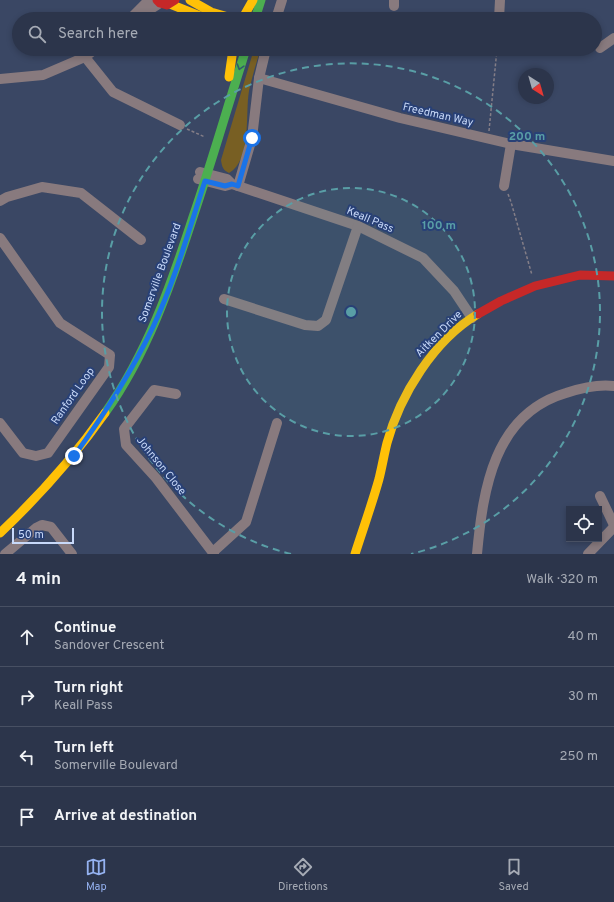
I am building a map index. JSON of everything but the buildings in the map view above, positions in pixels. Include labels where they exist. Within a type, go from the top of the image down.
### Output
[{"type":"main road","points":[[190,0],[198,7],[209,12]]},
{"type":"main road","points":[[248,12],[253,0]]},
{"type":"main road","points":[[250,12],[261,0]]},
{"type":"main road","points":[[166,2],[191,12]]},
{"type":"main road","name":"Somerville Boulevard","points":[[0,533],[35,500],[74,456],[92,432],[118,392],[154,326],[182,254],[228,84],[232,56]]},
{"type":"main road","name":"Somerville Boulevard","points":[[0,524],[29,496],[59,463],[81,435],[113,389],[145,328],[168,273],[244,56]]},
{"type":"main road","name":"Aitken Drive","points":[[355,554],[379,479],[387,442],[403,399],[421,369],[446,340],[472,318],[501,301],[535,286],[580,275],[614,276]]},
{"type":"street","points":[[138,12],[149,0]]},
{"type":"street","points":[[278,12],[282,0]]},
{"type":"street","points":[[499,12],[500,0]]},
{"type":"street","points":[[146,12],[166,2]]},
{"type":"street","points":[[602,47],[614,38]]},
{"type":"street","points":[[0,79],[43,75],[86,56]]},
{"type":"street","points":[[235,185],[252,138],[259,78],[264,56]]},
{"type":"street","points":[[84,58],[113,92],[180,126]]},
{"type":"street","name":"Freedman Way","points":[[259,78],[400,118],[489,139],[614,161]]},
{"type":"street","points":[[504,186],[511,144]]},
{"type":"street","name":"Keall Pass","points":[[202,176],[227,179],[235,185],[358,226],[423,258],[454,291],[472,318]]},
{"type":"street","points":[[0,201],[6,197],[42,187],[81,193],[141,240]]},
{"type":"street","points":[[224,299],[305,325],[318,326],[326,320],[358,226]]},
{"type":"street","name":"Ranford Loop","points":[[0,238],[60,323],[110,355],[109,367],[48,453],[36,456],[23,453],[0,423]]},
{"type":"street","points":[[477,554],[480,518],[488,484],[499,450],[513,427],[529,411],[554,396],[581,388],[607,385],[614,386]]},
{"type":"street","name":"Johnson Close","points":[[176,394],[154,390],[124,429],[126,445],[156,478],[214,553]]},
{"type":"street","points":[[214,553],[246,522],[277,423]]},
{"type":"street","points":[[588,554],[614,526],[600,496]]},
{"type":"street","points":[[5,554],[36,528],[42,525],[51,527],[72,554]]},
{"type":"path","points":[[489,139],[496,56]]},
{"type":"path","points":[[180,126],[205,137]]},
{"type":"path","points":[[504,186],[511,202],[535,286]]},
{"type":"shaded area","points":[[252,56],[259,56],[249,91],[246,135],[241,158],[236,167],[229,173],[223,168],[221,160]]},
{"type":"traffic: fast","points":[[257,12],[261,0]]},
{"type":"traffic: fast","points":[[105,413],[120,390],[146,343],[167,293],[200,196],[244,56]]},
{"type":"traffic: slow","points":[[190,0],[211,12]]},
{"type":"traffic: slow","points":[[246,12],[253,0]]},
{"type":"traffic: slow","points":[[170,4],[190,12]]},
{"type":"traffic: slow","points":[[229,77],[232,56]]},
{"type":"traffic: slow","points":[[355,554],[379,479],[387,443],[393,425],[410,388],[421,370],[447,338],[478,314]]},
{"type":"traffic: slow","points":[[0,533],[56,476],[105,413]]},
{"type":"traffic: jam","points":[[157,0],[160,3],[167,5],[175,0]]},
{"type":"traffic: jam","points":[[478,314],[501,301],[535,286],[580,275],[614,276]]},
{"type":"route","points":[[74,456],[110,406],[154,326],[182,254],[205,181],[225,186],[232,184],[238,186],[252,138]]}]
